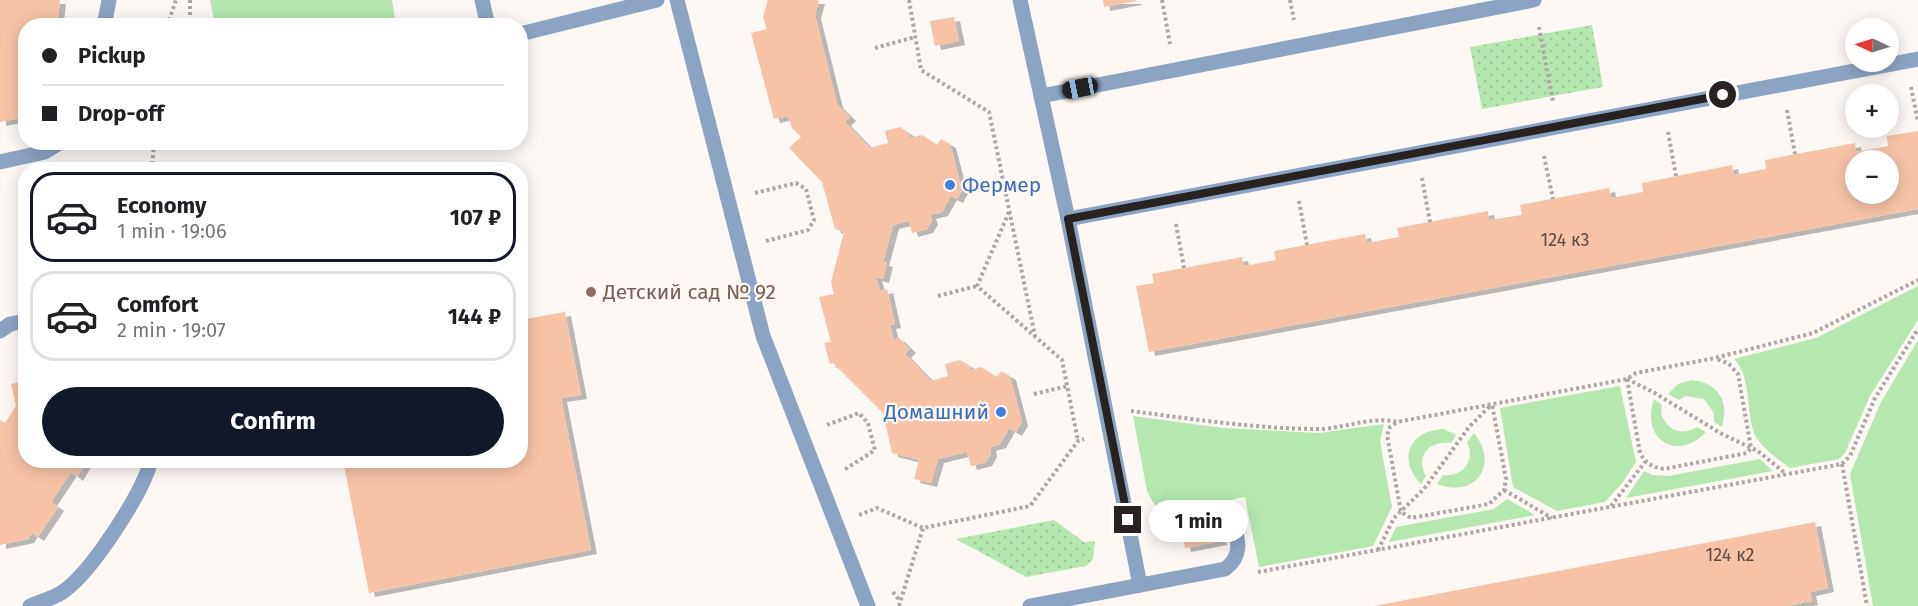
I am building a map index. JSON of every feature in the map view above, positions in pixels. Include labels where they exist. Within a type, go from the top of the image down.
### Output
[{"type":"lane","points":[[106,18],[109,0]]},
{"type":"lane","points":[[482,0],[486,18]]},
{"type":"lane","points":[[528,32],[657,0]]},
{"type":"lane","points":[[677,0],[762,336],[868,606]]},
{"type":"lane","points":[[1020,0],[1068,219],[1140,585]]},
{"type":"lane","points":[[1041,96],[1534,0]]},
{"type":"lane","points":[[1068,219],[1912,60]]},
{"type":"lane","points":[[0,162],[48,150]]},
{"type":"lane","points":[[0,331],[10,324],[18,322]]},
{"type":"lane","points":[[30,606],[64,591],[90,565],[146,478],[148,468]]},
{"type":"lane","points":[[1030,606],[1225,568],[1235,561],[1239,549],[1231,511]]},
{"type":"path","points":[[170,18],[176,0]]},
{"type":"path","points":[[190,0],[190,18]]},
{"type":"path","points":[[909,0],[921,70],[988,112],[1035,336]]},
{"type":"path","points":[[1162,0],[1174,70]]},
{"type":"path","points":[[1534,0],[1558,127]]},
{"type":"path","points":[[875,48],[915,38]]},
{"type":"path","points":[[1912,60],[1918,122]]},
{"type":"path","points":[[1782,84],[1795,154]]},
{"type":"path","points":[[1663,107],[1676,176]]},
{"type":"path","points":[[1539,130],[1553,199]]},
{"type":"path","points":[[1418,153],[1430,222]]},
{"type":"path","points":[[1294,176],[1307,245]]},
{"type":"path","points":[[751,182],[756,203]]},
{"type":"path","points":[[754,193],[796,183],[806,189],[814,220],[808,230],[766,241]]},
{"type":"path","points":[[1172,199],[1184,268]]},
{"type":"path","points":[[977,286],[1009,212]]},
{"type":"path","points":[[764,231],[769,252]]},
{"type":"path","points":[[1106,408],[1224,423],[1319,429],[1383,419],[1397,422],[1626,379],[1636,373],[1714,358],[1813,333],[1918,280]]},
{"type":"path","points":[[938,296],[977,286]]},
{"type":"path","points":[[977,286],[1062,360],[1078,441]]},
{"type":"path","points":[[1235,561],[1245,569],[1259,573],[1842,464],[1850,456],[1875,398],[1918,329]]},
{"type":"path","points":[[1626,379],[1640,453],[1645,462],[1654,468],[1664,469],[1747,453],[1751,448],[1738,374],[1728,363],[1714,358]]},
{"type":"path","points":[[1626,379],[1751,448],[1787,474]]},
{"type":"path","points":[[1034,394],[1068,386]]},
{"type":"path","points":[[1397,422],[1390,427],[1387,435],[1401,512],[1411,518],[1489,504],[1504,490],[1506,479],[1492,404]]},
{"type":"path","points":[[1378,550],[1394,518],[1424,489],[1469,428],[1492,404]]},
{"type":"path","points":[[827,425],[859,413],[868,423],[875,450],[843,470]]},
{"type":"path","points":[[823,414],[830,434]]},
{"type":"path","points":[[836,524],[878,508],[923,528],[1030,506],[1078,441],[1111,434]]},
{"type":"path","points":[[840,461],[848,481]]},
{"type":"path","points":[[1611,507],[1645,462]]},
{"type":"path","points":[[1842,464],[1867,606]]},
{"type":"path","points":[[1504,490],[1553,518]]},
{"type":"path","points":[[856,503],[864,525]]},
{"type":"path","points":[[899,603],[923,528]]},
{"type":"path","points":[[886,585],[899,603]]},
{"type":"green space","points":[[210,0],[392,0],[395,18],[214,18]]},
{"type":"green space","points":[[1592,25],[1603,87],[1482,109],[1470,47]]},
{"type":"green space","points":[[1918,286],[1918,320],[1870,396],[1845,453],[1839,459],[1790,468],[1769,452],[1754,432],[1744,377],[1734,359],[1816,338]]},
{"type":"green space","points":[[1918,340],[1918,606],[1873,606],[1850,474],[1881,402]]},
{"type":"green space","points":[[1692,380],[1709,385],[1720,395],[1724,409],[1722,427],[1714,422],[1714,413],[1704,399],[1686,396],[1679,400],[1668,394],[1678,384]]},
{"type":"green space","points":[[1620,386],[1636,462],[1623,482],[1605,502],[1557,511],[1513,487],[1500,408]]},
{"type":"green space","points":[[1654,399],[1662,405],[1661,414],[1671,428],[1686,431],[1697,427],[1706,432],[1684,446],[1673,446],[1664,442],[1652,425],[1651,413]]},
{"type":"green space","points":[[1133,416],[1223,428],[1319,433],[1384,424],[1380,441],[1392,507],[1373,546],[1259,567],[1245,497],[1177,510],[1161,509],[1154,504],[1147,491]]},
{"type":"green space","points":[[1444,429],[1456,435],[1451,443],[1436,444],[1426,451],[1422,462],[1426,476],[1421,484],[1410,465],[1410,448],[1422,434]]},
{"type":"green space","points":[[1474,433],[1485,457],[1480,476],[1472,483],[1462,487],[1437,484],[1443,475],[1456,473],[1466,466],[1470,455],[1467,442]]},
{"type":"green space","points":[[1760,459],[1773,471],[1626,498],[1644,471],[1652,475],[1668,476]]},
{"type":"green space","points":[[1507,499],[1535,515],[1389,542],[1396,527],[1494,509]]},
{"type":"green space","points":[[1054,520],[1084,542],[1095,541],[1093,559],[1086,566],[1026,577],[956,539]]},
{"type":"building","points":[[0,0],[60,0],[58,18],[18,18],[18,119],[0,122]]},
{"type":"building","points":[[768,0],[819,0],[815,15],[837,104],[850,117],[845,122],[870,148],[888,143],[885,131],[900,127],[909,133],[910,138],[922,135],[937,145],[941,139],[950,144],[962,190],[957,199],[951,196],[942,212],[930,215],[932,221],[927,229],[912,233],[909,221],[893,225],[883,262],[887,263],[883,279],[876,277],[880,291],[887,289],[895,324],[890,325],[894,341],[898,337],[910,349],[905,354],[931,381],[948,376],[945,364],[960,360],[969,365],[971,370],[981,367],[997,377],[1001,371],[1010,376],[1022,422],[1016,432],[1009,428],[1000,444],[990,447],[991,453],[986,462],[971,466],[967,452],[938,459],[931,483],[914,479],[919,460],[892,453],[883,413],[833,363],[830,364],[824,343],[831,342],[819,297],[834,294],[831,282],[844,232],[835,229],[822,182],[789,148],[801,137],[792,128],[788,116],[774,119],[751,33],[767,29],[763,17]]},
{"type":"building","points":[[1103,0],[1136,0],[1136,1],[1104,7]]},
{"type":"building","points":[[954,17],[959,41],[935,46],[930,21]]},
{"type":"building","points":[[1918,131],[1918,209],[1149,352],[1136,286],[1154,283],[1152,274],[1242,257],[1244,266],[1276,260],[1274,251],[1365,234],[1367,243],[1399,237],[1397,228],[1488,211],[1489,220],[1522,215],[1520,205],[1609,188],[1611,198],[1643,192],[1642,183],[1732,165],[1734,175],[1766,169],[1765,160],[1855,143],[1856,150],[1845,150],[1845,204],[1899,204],[1899,150],[1867,150],[1888,146],[1887,138],[1899,138],[1899,134]]},
{"type":"building","points":[[565,312],[581,395],[561,398],[591,550],[369,593],[345,468],[528,468],[528,319]]},
{"type":"building","points":[[18,383],[18,468],[82,468],[77,477],[71,472],[51,502],[58,507],[38,537],[32,533],[28,539],[0,545],[0,420],[5,423],[16,406],[11,384]]},
{"type":"building","points":[[1214,504],[1221,541],[1185,548],[1178,511]]},
{"type":"building","points":[[1815,522],[1828,588],[1810,592],[1812,601],[1787,606],[1374,606]]},
{"type":"place","name":"Фермер","points":[[950,185]]},
{"type":"place","name":"Детский сад № 92","points":[[591,292]]},
{"type":"place","name":"Домашний","points":[[1001,412]]},
{"type":"route","points":[[1128,520],[1068,219],[1723,95]]}]
